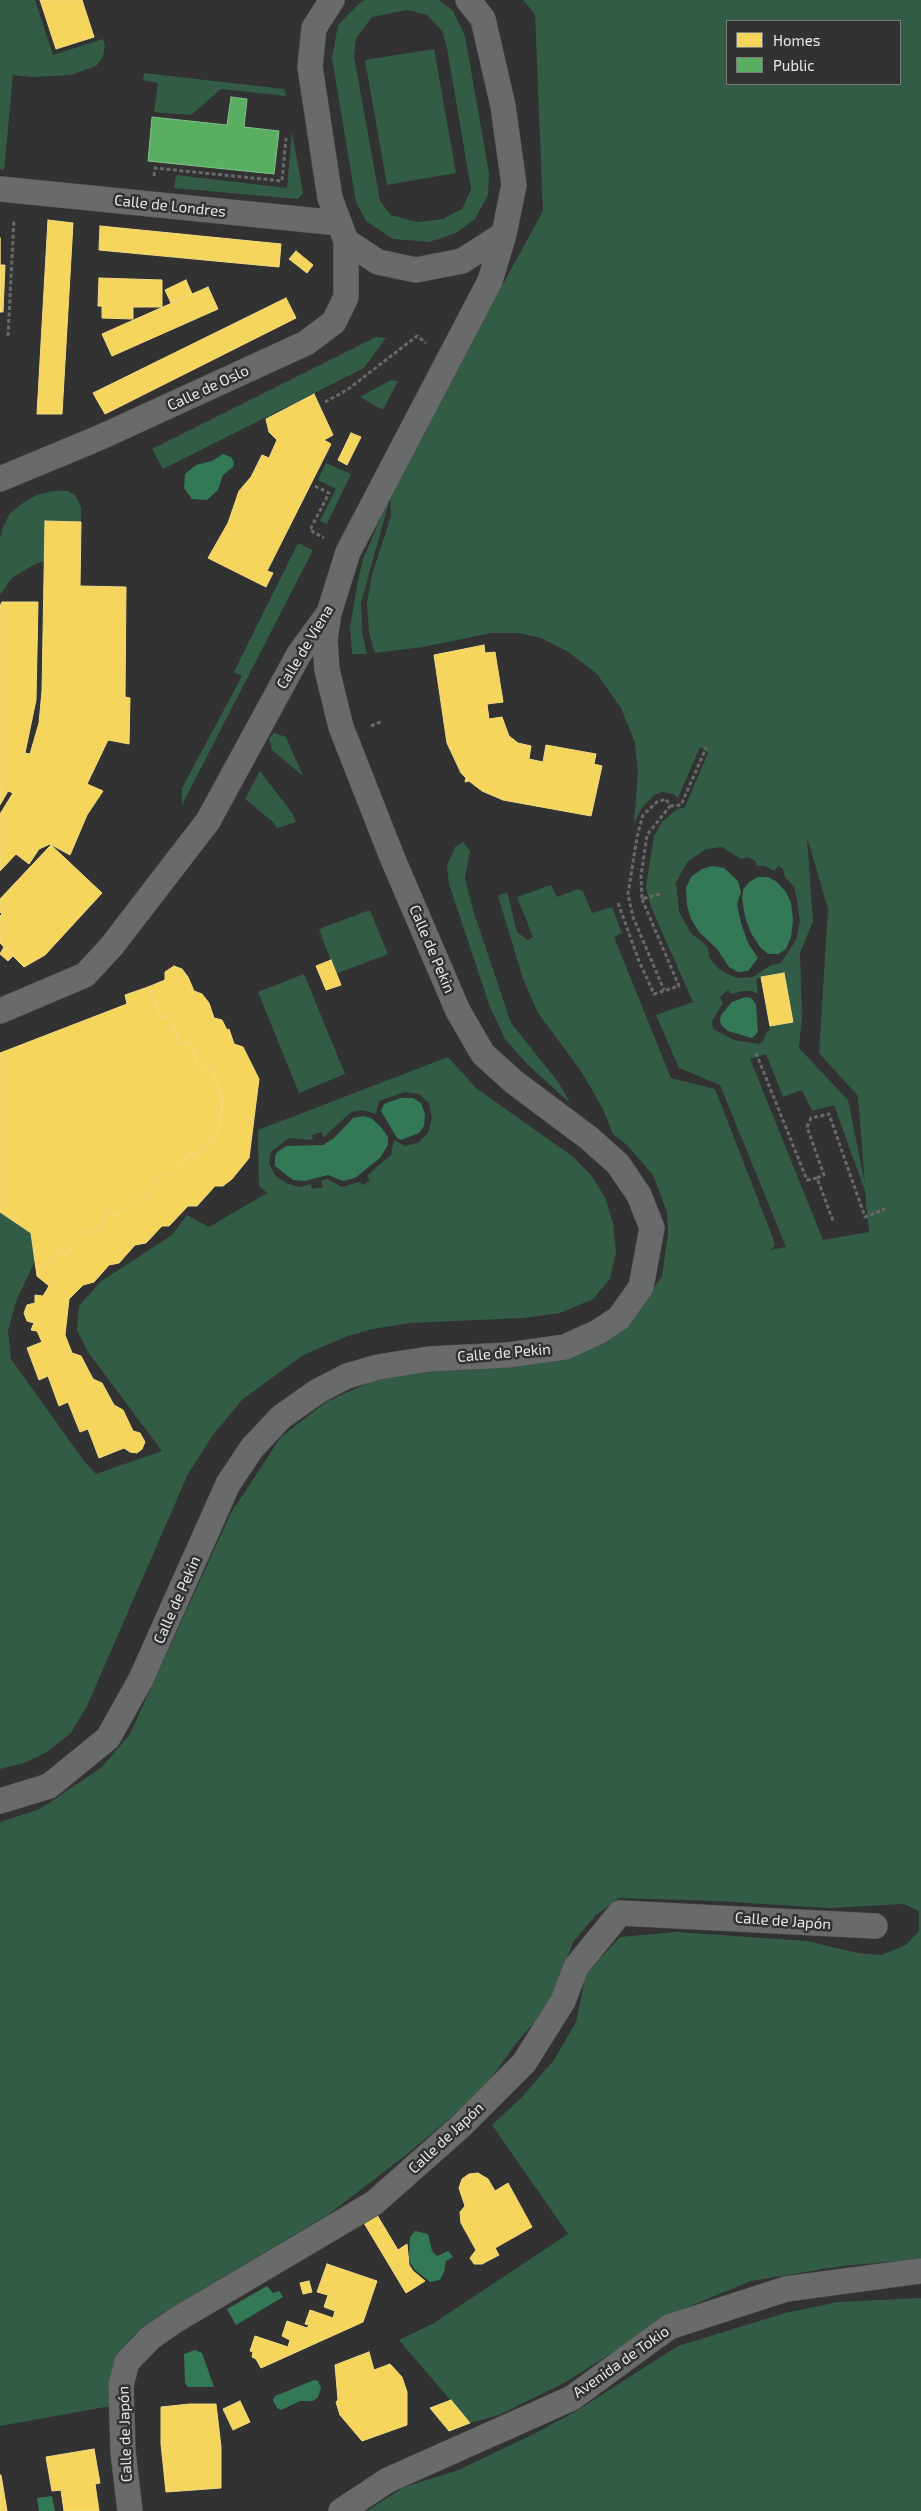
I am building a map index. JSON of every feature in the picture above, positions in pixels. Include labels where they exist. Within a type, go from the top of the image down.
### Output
[{"type":"street","name":"Calle de Oslo","points":[[0,479],[101,438],[306,343],[334,322],[346,297],[343,232],[330,198],[310,67],[314,28],[332,0]]},
{"type":"street","name":"Calle de Viena","points":[[0,1011],[85,975],[111,947],[208,821],[299,654],[329,613],[348,552],[490,281],[504,234],[514,185],[503,106],[483,19],[468,0]]},
{"type":"street","name":"Calle de Londres","points":[[8,190],[152,204],[343,232]]},
{"type":"street","points":[[343,232],[378,262],[416,270],[462,261],[504,234]]},
{"type":"street","name":"Calle de Pekin","points":[[0,1801],[49,1786],[108,1738],[141,1679],[228,1484],[252,1448],[280,1417],[318,1391],[347,1376],[378,1366],[429,1359],[508,1355],[565,1347],[598,1332],[619,1318],[641,1287],[652,1228],[639,1195],[618,1164],[514,1082],[483,1054],[458,1010],[392,856],[341,727],[327,670],[325,639],[329,613]]},
{"type":"street","name":"Calle de Japón","points":[[130,2511],[124,2452],[121,2386],[127,2362],[150,2338],[176,2320],[374,2203],[453,2132],[524,2063],[563,2001],[576,1967],[620,1913],[875,1926]]},
{"type":"street","name":"Avenida de Tokio","points":[[341,2511],[388,2480],[572,2398],[669,2327],[786,2289],[921,2271]]},
{"type":"path","points":[[152,204],[155,168],[282,182],[286,138]]},
{"type":"path","points":[[8,190],[8,336]]},
{"type":"path","points":[[325,402],[347,390],[399,350]]},
{"type":"path","points":[[315,486],[329,493],[310,530],[348,552]]},
{"type":"path","points":[[618,904],[639,961],[654,994],[679,986],[642,900],[641,876],[647,835],[670,806],[681,804],[706,748]]},
{"type":"path","points":[[664,990],[634,917],[628,894],[637,837],[643,815],[657,802],[666,800],[670,806]]},
{"type":"path","points":[[642,900],[660,894]]},
{"type":"path","points":[[756,1054],[807,1180],[824,1175],[807,1127],[811,1118],[829,1114],[865,1216],[885,1209]]},
{"type":"path","points":[[817,1178],[833,1221]]},
{"type":"shaded area","points":[[0,0],[35,0],[53,55],[103,39],[105,45],[103,57],[96,66],[71,75],[31,77],[13,75],[4,170],[0,169]]},
{"type":"shaded area","points":[[439,0],[453,11],[465,36],[489,173],[488,195],[475,219],[456,233],[429,242],[393,239],[366,221],[356,202],[332,58],[338,25],[362,1]],"holes":[[[407,10],[427,15],[442,31],[447,48],[471,189],[462,209],[443,219],[417,222],[391,215],[380,201],[354,56],[356,38],[372,17]]]},
{"type":"shaded area","points":[[523,0],[921,0],[921,2259],[842,2266],[751,2281],[678,2311],[564,2383],[499,2415],[470,2423],[399,2340],[434,2323],[568,2234],[492,2125],[521,2098],[554,2060],[576,2022],[586,1974],[620,1937],[677,1932],[807,1941],[858,1953],[881,1955],[906,1945],[919,1931],[919,1911],[904,1904],[829,1908],[716,1901],[619,1898],[596,1915],[573,1942],[552,2002],[517,2042],[482,2091],[406,2155],[329,2214],[161,2314],[132,2337],[113,2372],[111,2406],[0,2426],[0,1822],[40,1809],[102,1767],[130,1734],[231,1513],[281,1437],[326,1402],[370,1382],[404,1371],[628,1325],[662,1276],[668,1233],[667,1212],[653,1175],[627,1145],[613,1134],[603,1109],[581,1071],[538,1013],[523,979],[498,896],[507,892],[517,932],[528,940],[533,937],[517,897],[551,885],[557,897],[578,889],[583,891],[592,913],[612,907],[622,933],[614,937],[671,1078],[715,1089],[773,1238],[775,1246],[770,1250],[786,1247],[720,1085],[679,1068],[656,1015],[693,1002],[651,907],[646,887],[654,836],[662,822],[676,810],[685,807],[708,753],[700,747],[678,798],[673,794],[662,792],[654,795],[641,809],[634,823],[638,773],[635,743],[621,708],[597,674],[567,651],[541,638],[519,633],[491,633],[423,647],[375,653],[369,633],[367,603],[372,575],[391,516],[390,498],[361,603],[362,632],[367,654],[352,654],[350,627],[363,559],[390,496],[415,445],[543,211],[535,14]],"holes":[[[807,837],[828,909],[819,1053],[858,1096],[865,1184],[848,1100],[799,1048],[802,1016],[800,953],[813,921]],[[722,847],[741,859],[748,857],[755,861],[757,866],[765,866],[774,871],[778,866],[783,869],[785,877],[794,887],[800,921],[796,940],[781,963],[771,965],[753,977],[736,978],[719,969],[709,957],[708,947],[691,933],[679,912],[676,883],[687,862],[706,849]],[[761,977],[770,1031],[767,1031],[763,1041],[759,1044],[734,1040],[713,1029],[712,1021],[723,1003],[720,997],[728,990],[731,994],[743,991],[752,991],[758,994],[756,979]],[[766,1054],[783,1097],[802,1090],[812,1111],[834,1105],[865,1191],[869,1232],[823,1240],[750,1059]]]},
{"type":"shaded area","points":[[434,49],[456,173],[387,185],[365,60]]},
{"type":"shaded area","points":[[144,73],[284,89],[286,96],[221,89],[191,115],[154,112],[158,83],[143,80]]},
{"type":"shaded area","points":[[292,132],[303,193],[298,199],[174,188],[176,175],[287,188]]},
{"type":"shaded area","points":[[376,337],[386,338],[364,368],[163,469],[152,449]]},
{"type":"shaded area","points":[[391,380],[398,381],[383,410],[360,397]]},
{"type":"shaded area","points":[[223,454],[231,457],[234,462],[233,467],[223,475],[218,490],[207,500],[192,499],[184,488],[185,474],[196,465],[212,461]]},
{"type":"shaded area","points":[[326,463],[351,474],[327,524],[320,521],[336,489],[318,480]]},
{"type":"shaded area","points":[[53,491],[68,491],[75,495],[81,507],[81,522],[45,521],[44,561],[35,564],[12,578],[0,595],[0,538],[10,513],[37,495]]},
{"type":"shaded area","points":[[298,543],[313,550],[182,805],[182,788],[242,676],[234,672]]},
{"type":"shaded area","points":[[274,733],[286,737],[303,776],[272,750],[269,738]]},
{"type":"shaded area","points":[[260,771],[292,813],[296,822],[277,828],[273,822],[245,799]]},
{"type":"shaded area","points":[[463,842],[470,851],[465,878],[473,910],[511,1023],[559,1083],[570,1103],[526,1063],[505,1039],[490,1007],[449,884],[447,866],[455,847]]},
{"type":"shaded area","points":[[712,866],[724,868],[738,881],[741,892],[737,904],[741,923],[748,943],[758,958],[748,971],[738,972],[729,967],[717,949],[699,932],[691,919],[687,905],[686,888],[691,877],[702,869]]},
{"type":"shaded area","points":[[758,877],[768,877],[777,882],[786,892],[791,903],[793,920],[791,937],[786,949],[778,954],[768,954],[760,947],[751,933],[745,917],[742,899],[743,890],[749,882]]},
{"type":"shaded area","points":[[370,910],[388,954],[336,974],[319,929]]},
{"type":"shaded area","points":[[304,974],[345,1074],[299,1093],[258,992]]},
{"type":"shaded area","points":[[746,997],[751,998],[756,1004],[758,1032],[752,1038],[728,1031],[721,1025],[720,1021],[721,1015],[732,1002]]},
{"type":"shaded area","points":[[448,1057],[476,1088],[572,1156],[591,1175],[605,1197],[613,1223],[616,1252],[610,1279],[593,1299],[560,1313],[523,1318],[409,1323],[373,1329],[348,1336],[303,1355],[242,1400],[213,1435],[188,1474],[87,1706],[71,1733],[47,1752],[24,1763],[0,1769],[0,1212],[31,1233],[35,1261],[17,1299],[8,1330],[11,1359],[84,1461],[96,1474],[162,1451],[88,1352],[77,1330],[79,1306],[100,1282],[172,1235],[187,1215],[209,1227],[267,1193],[259,1186],[258,1130]],"holes":[[[405,1092],[419,1094],[429,1103],[432,1118],[428,1133],[418,1143],[405,1146],[394,1140],[391,1155],[367,1176],[370,1180],[363,1185],[359,1182],[342,1187],[327,1179],[321,1180],[323,1187],[312,1189],[311,1184],[299,1187],[286,1183],[275,1175],[269,1163],[271,1152],[289,1138],[313,1140],[312,1135],[321,1132],[324,1137],[351,1112],[362,1110],[376,1114],[379,1101]]]},
{"type":"shaded area","points":[[400,1098],[413,1098],[421,1103],[425,1114],[424,1126],[419,1133],[401,1140],[397,1138],[381,1111],[384,1104]]},
{"type":"shaded area","points":[[363,1116],[371,1118],[381,1127],[388,1137],[388,1145],[380,1158],[355,1178],[343,1181],[328,1175],[305,1181],[293,1180],[275,1166],[277,1152],[286,1146],[323,1145],[334,1138],[353,1118]]},
{"type":"shaded area","points":[[415,2231],[428,2234],[432,2251],[437,2256],[448,2251],[453,2257],[446,2261],[440,2280],[430,2282],[415,2270],[411,2264],[409,2258],[410,2237]]},
{"type":"shaded area","points":[[267,2286],[273,2293],[279,2291],[283,2297],[236,2325],[227,2309]]},
{"type":"shaded area","points":[[921,2298],[921,2511],[367,2511],[404,2487],[456,2471],[536,2433],[578,2410],[678,2346],[785,2313],[838,2302]]},
{"type":"shaded area","points":[[195,2350],[202,2353],[214,2387],[188,2387],[185,2383],[184,2354]]},
{"type":"shaded area","points":[[314,2380],[318,2381],[321,2388],[318,2397],[313,2401],[300,2401],[281,2410],[277,2408],[273,2400],[275,2396]]},
{"type":"shaded area","points":[[52,2496],[55,2511],[39,2511],[37,2498]]},
{"type":"building: Homes","points":[[40,0],[82,0],[94,37],[56,49]]},
{"type":"building: Homes","points":[[48,220],[73,223],[62,414],[37,414]]},
{"type":"building: Homes","points":[[100,226],[281,244],[279,267],[99,250]]},
{"type":"building: Homes","points":[[296,251],[313,265],[307,273],[289,259]]},
{"type":"building: Homes","points":[[0,265],[5,265],[3,312],[0,312]]},
{"type":"building: Homes","points":[[99,278],[162,280],[162,307],[133,307],[133,319],[102,318],[102,306],[98,306]]},
{"type":"building: Homes","points":[[186,280],[192,294],[171,303],[165,290]]},
{"type":"building: Homes","points":[[208,287],[218,309],[112,356],[102,334]]},
{"type":"building: Homes","points":[[286,298],[296,318],[105,414],[93,393]]},
{"type":"building: Homes","points":[[314,394],[333,435],[324,440],[331,444],[267,571],[273,573],[266,587],[208,558],[228,523],[239,491],[251,477],[262,455],[269,458],[277,440],[269,432],[266,419]]},
{"type":"building: Homes","points":[[351,433],[361,437],[347,465],[338,460]]},
{"type":"building: Homes","points":[[45,521],[81,522],[80,586],[126,587],[125,697],[130,698],[129,744],[108,740],[87,784],[103,791],[87,815],[70,855],[50,844],[39,849],[29,864],[16,854],[0,871],[0,814],[13,793],[8,791],[0,805],[0,606],[2,602],[38,602],[36,700],[25,753],[30,754],[39,723],[42,691]]},
{"type":"building: Homes","points":[[484,645],[485,653],[495,652],[503,702],[487,704],[489,719],[502,717],[509,736],[518,743],[531,746],[529,759],[543,762],[546,745],[596,754],[594,764],[602,766],[591,816],[503,800],[482,791],[469,781],[465,782],[466,778],[461,773],[447,743],[434,655]]},
{"type":"building: Homes","points":[[51,845],[102,893],[45,955],[24,967],[0,943],[0,916],[2,914],[0,912],[0,899]]},
{"type":"building: Homes","points":[[4,947],[13,956],[8,961],[0,954]]},
{"type":"building: Homes","points":[[331,960],[341,985],[326,990],[316,966]]},
{"type":"building: Homes","points":[[174,966],[182,969],[194,991],[202,994],[209,1003],[214,1018],[222,1020],[227,1030],[229,1029],[234,1044],[243,1047],[259,1079],[249,1158],[232,1179],[223,1186],[215,1186],[197,1206],[188,1206],[169,1226],[162,1226],[146,1243],[135,1245],[119,1263],[109,1265],[94,1282],[83,1285],[69,1299],[65,1335],[72,1353],[81,1356],[93,1379],[102,1383],[114,1405],[123,1410],[133,1431],[140,1433],[145,1442],[142,1449],[137,1453],[130,1452],[124,1448],[99,1458],[88,1429],[80,1432],[68,1402],[59,1406],[48,1376],[39,1380],[27,1348],[42,1342],[37,1331],[31,1330],[34,1323],[27,1321],[24,1313],[27,1305],[35,1303],[35,1295],[43,1296],[49,1286],[37,1276],[58,1250],[65,1256],[85,1230],[91,1236],[111,1211],[118,1216],[138,1191],[144,1197],[165,1172],[171,1177],[190,1152],[197,1157],[218,1132],[223,1097],[210,1067],[201,1071],[190,1041],[181,1045],[169,1015],[162,1018],[148,987],[165,980],[165,972]]},
{"type":"building: Homes","points":[[784,973],[793,1022],[770,1026],[761,977]]},
{"type":"building: Homes","points":[[148,987],[162,1018],[169,1015],[181,1045],[190,1041],[201,1071],[210,1067],[223,1097],[218,1132],[197,1157],[190,1152],[171,1177],[165,1172],[144,1197],[138,1191],[118,1216],[111,1211],[91,1236],[85,1230],[65,1256],[58,1250],[37,1276],[31,1233],[0,1212],[0,1053],[127,1004],[125,995]]},
{"type":"building: Homes","points":[[478,2173],[488,2179],[495,2191],[508,2183],[532,2227],[495,2248],[499,2255],[482,2264],[474,2264],[470,2258],[476,2250],[461,2223],[460,2212],[465,2206],[459,2188],[462,2179],[469,2174]]},
{"type":"building: Homes","points":[[377,2215],[398,2250],[407,2244],[409,2265],[425,2281],[406,2293],[364,2223]]},
{"type":"building: Homes","points":[[327,2264],[377,2281],[363,2322],[261,2368],[256,2359],[252,2357],[253,2352],[250,2351],[255,2336],[288,2347],[290,2340],[282,2336],[287,2321],[307,2328],[309,2325],[305,2324],[310,2310],[333,2318],[335,2311],[324,2307],[328,2295],[317,2292]]},
{"type":"building: Homes","points":[[309,2281],[312,2292],[303,2294],[300,2283]]},
{"type":"building: Homes","points":[[369,2352],[374,2370],[390,2364],[402,2377],[407,2392],[407,2425],[362,2441],[340,2415],[336,2402],[338,2400],[335,2365]]},
{"type":"building: Homes","points":[[451,2400],[470,2423],[449,2431],[430,2408]]},
{"type":"building: Homes","points":[[240,2401],[250,2422],[233,2430],[223,2409]]},
{"type":"building: Homes","points":[[216,2404],[221,2447],[221,2488],[166,2492],[161,2444],[161,2407]]},
{"type":"building: Homes","points":[[94,2449],[100,2483],[95,2484],[99,2511],[64,2511],[61,2490],[52,2491],[46,2457]]},
{"type":"building: Homes","points":[[1,2475],[7,2511],[0,2511]]},
{"type":"building: Public","points":[[231,97],[247,99],[244,127],[279,131],[274,174],[148,161],[152,117],[227,125]]}]
